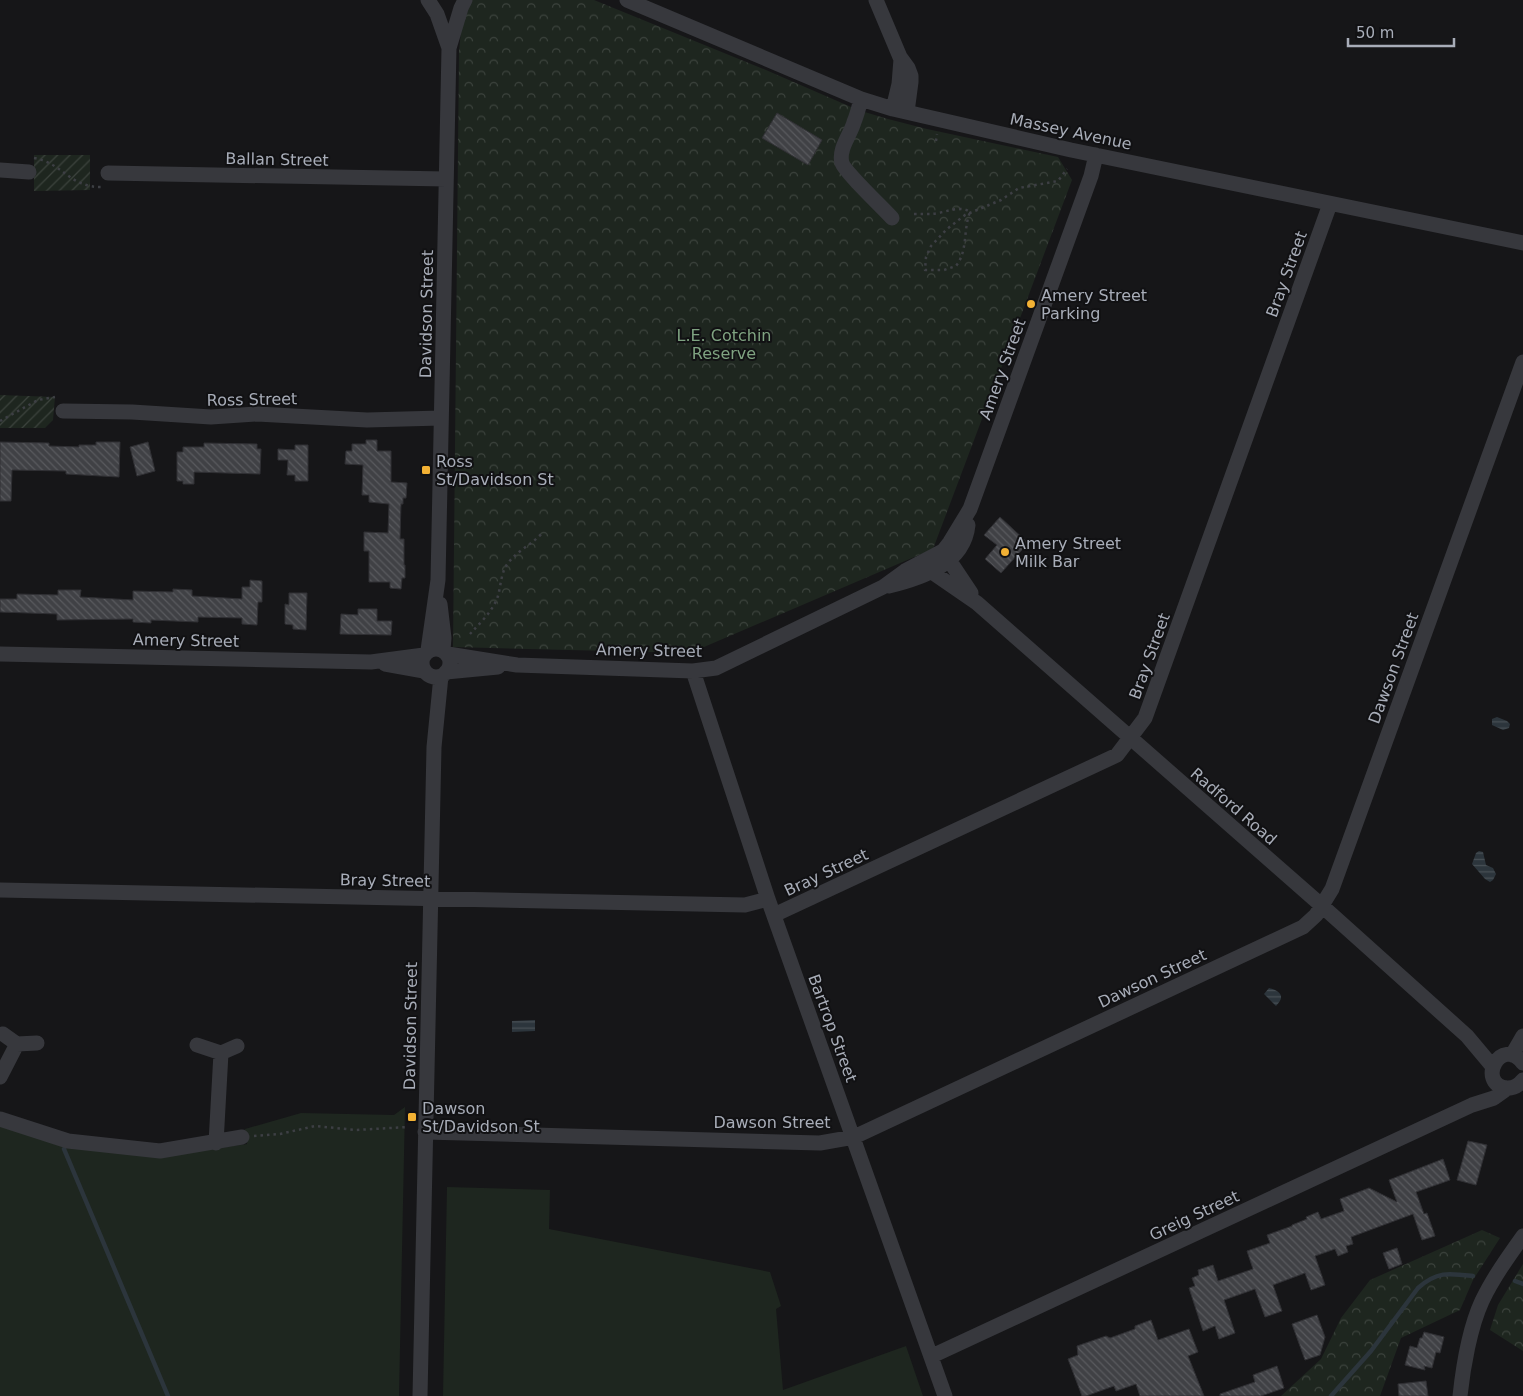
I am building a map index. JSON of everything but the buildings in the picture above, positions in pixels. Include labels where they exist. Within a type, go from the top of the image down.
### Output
[{"type":"street","name":"Davidson Street","points":[[428,0],[437,14],[449,48]]},
{"type":"street","name":"Davidson Street","points":[[436,652],[449,48],[460,8],[465,0]]},
{"type":"street","name":"Massey Avenue","points":[[628,0],[861,99],[900,110],[1096,155],[1523,243]]},
{"type":"street","points":[[876,0],[900,57],[900,110]]},
{"type":"street","points":[[861,99],[855,121],[847,138],[842,162],[892,218]]},
{"type":"street","name":"Amery Street","points":[[371,662],[436,652],[517,665],[693,671],[716,668],[883,587],[905,571],[928,567],[946,556],[950,542],[970,509],[1092,176],[1096,155]]},
{"type":"street","points":[[0,170],[30,165]]},
{"type":"street","name":"Ballan Street","points":[[106,180],[446,179]]},
{"type":"street","name":"Bray Street","points":[[774,916],[1117,755],[1146,718],[1330,204]]},
{"type":"street","name":"Dawson Street","points":[[425,1132],[820,1143],[854,1137],[1303,927],[1316,915],[1332,888],[1523,362]]},
{"type":"street","name":"Ross Street","points":[[63,411],[132,412],[211,418],[258,414],[367,420],[441,418]]},
{"type":"street","name":"Radford Road","points":[[946,556],[977,602]]},
{"type":"street","name":"Radford Road","points":[[928,567],[977,602],[1467,1036],[1500,1085],[1517,1086]]},
{"type":"street","points":[[436,652],[450,664],[435,674],[421,663],[436,652]]},
{"type":"street","name":"Amery Street","points":[[0,654],[371,662],[435,674],[517,665]]},
{"type":"street","name":"Bartrop Street","points":[[693,671],[768,899],[945,1396]]},
{"type":"street","name":"Davidson Street","points":[[420,1396],[435,674]]},
{"type":"street","name":"Bray Street","points":[[0,890],[746,905],[768,899]]},
{"type":"street","points":[[3,1034],[17,1044],[37,1042]]},
{"type":"street","name":"Radford Road","points":[[1467,1036],[1517,1058]]},
{"type":"street","points":[[1517,1058],[1523,1036]]},
{"type":"street","points":[[0,1077],[17,1044]]},
{"type":"street","points":[[196,1045],[220,1053],[237,1046]]},
{"type":"street","points":[[216,1143],[220,1053]]},
{"type":"street","name":"Greig Street","points":[[1472,1105],[1488,1089],[1498,1059],[1517,1058]]},
{"type":"street","name":"Greig Street","points":[[932,1356],[1472,1105],[1494,1098],[1517,1086]]},
{"type":"street","points":[[0,1119],[68,1141],[160,1151],[216,1143],[242,1137]]},
{"type":"street","points":[[1460,1396],[1473,1330],[1481,1302],[1502,1266],[1523,1236]]},
{"type":"path","points":[[30,165],[46,160],[82,185],[106,180]]},
{"type":"path","points":[[970,212],[960,261],[956,266],[944,270],[925,270],[930,246],[947,229],[970,212],[1001,200],[1018,188],[1058,181],[1067,169]]},
{"type":"path","points":[[914,214],[931,214],[966,209],[970,212]]},
{"type":"path","points":[[0,421],[38,400],[55,397]]},
{"type":"path","points":[[470,634],[497,599],[508,563],[520,551],[536,541],[544,532]]},
{"type":"path","points":[[242,1137],[280,1134],[315,1126],[356,1130],[407,1127]]},
{"type":"green space","name":"L.E. Cotchin Reserve","points":[[471,0],[594,0],[766,70],[858,110],[927,129],[1058,157],[1072,180],[933,549],[690,653],[453,647],[459,52],[461,30]]},
{"type":"green space","points":[[34,155],[90,155],[90,190],[34,191]]},
{"type":"green space","points":[[0,395],[55,397],[53,420],[45,428],[0,428]]},
{"type":"green space","points":[[405,1107],[399,1396],[0,1396],[0,1126],[185,1153],[247,1144],[245,1129],[301,1113],[394,1115]]},
{"type":"green space","points":[[447,1187],[550,1190],[549,1229],[770,1272],[781,1306],[776,1309],[783,1390],[906,1346],[923,1396],[443,1396]]},
{"type":"green space","points":[[1482,1230],[1500,1238],[1473,1280],[1460,1310],[1401,1338],[1380,1396],[1281,1396],[1321,1359],[1341,1318],[1370,1280]]},
{"type":"green space","points":[[1523,1264],[1523,1351],[1490,1330],[1498,1305]]},
{"type":"shaded area","points":[[1497,717],[1507,721],[1510,724],[1509,728],[1503,730],[1492,725],[1492,719]]},
{"type":"shaded area","points":[[1479,851],[1483,852],[1486,865],[1493,868],[1496,874],[1490,882],[1472,864],[1476,853]]},
{"type":"shaded area","points":[[1269,988],[1280,994],[1281,999],[1276,1006],[1264,994]]},
{"type":"shaded area","points":[[535,1020],[535,1031],[512,1032],[512,1021]]},
{"type":"waterway","points":[[64,1149],[168,1396]]},
{"type":"waterway","points":[[1331,1396],[1371,1351],[1418,1288],[1425,1282],[1444,1274],[1473,1276]]},
{"type":"waterway","points":[[1515,1281],[1523,1284]]},
{"type":"place","name":"Amery Street Parking","points":[[1031,304]]},
{"type":"place","name":"Ross St/Davidson St","points":[[426,470]]},
{"type":"place","name":"Amery Street Milk Bar","points":[[1005,552]]},
{"type":"place","name":"Dawson St/Davidson St","points":[[412,1117]]}]
